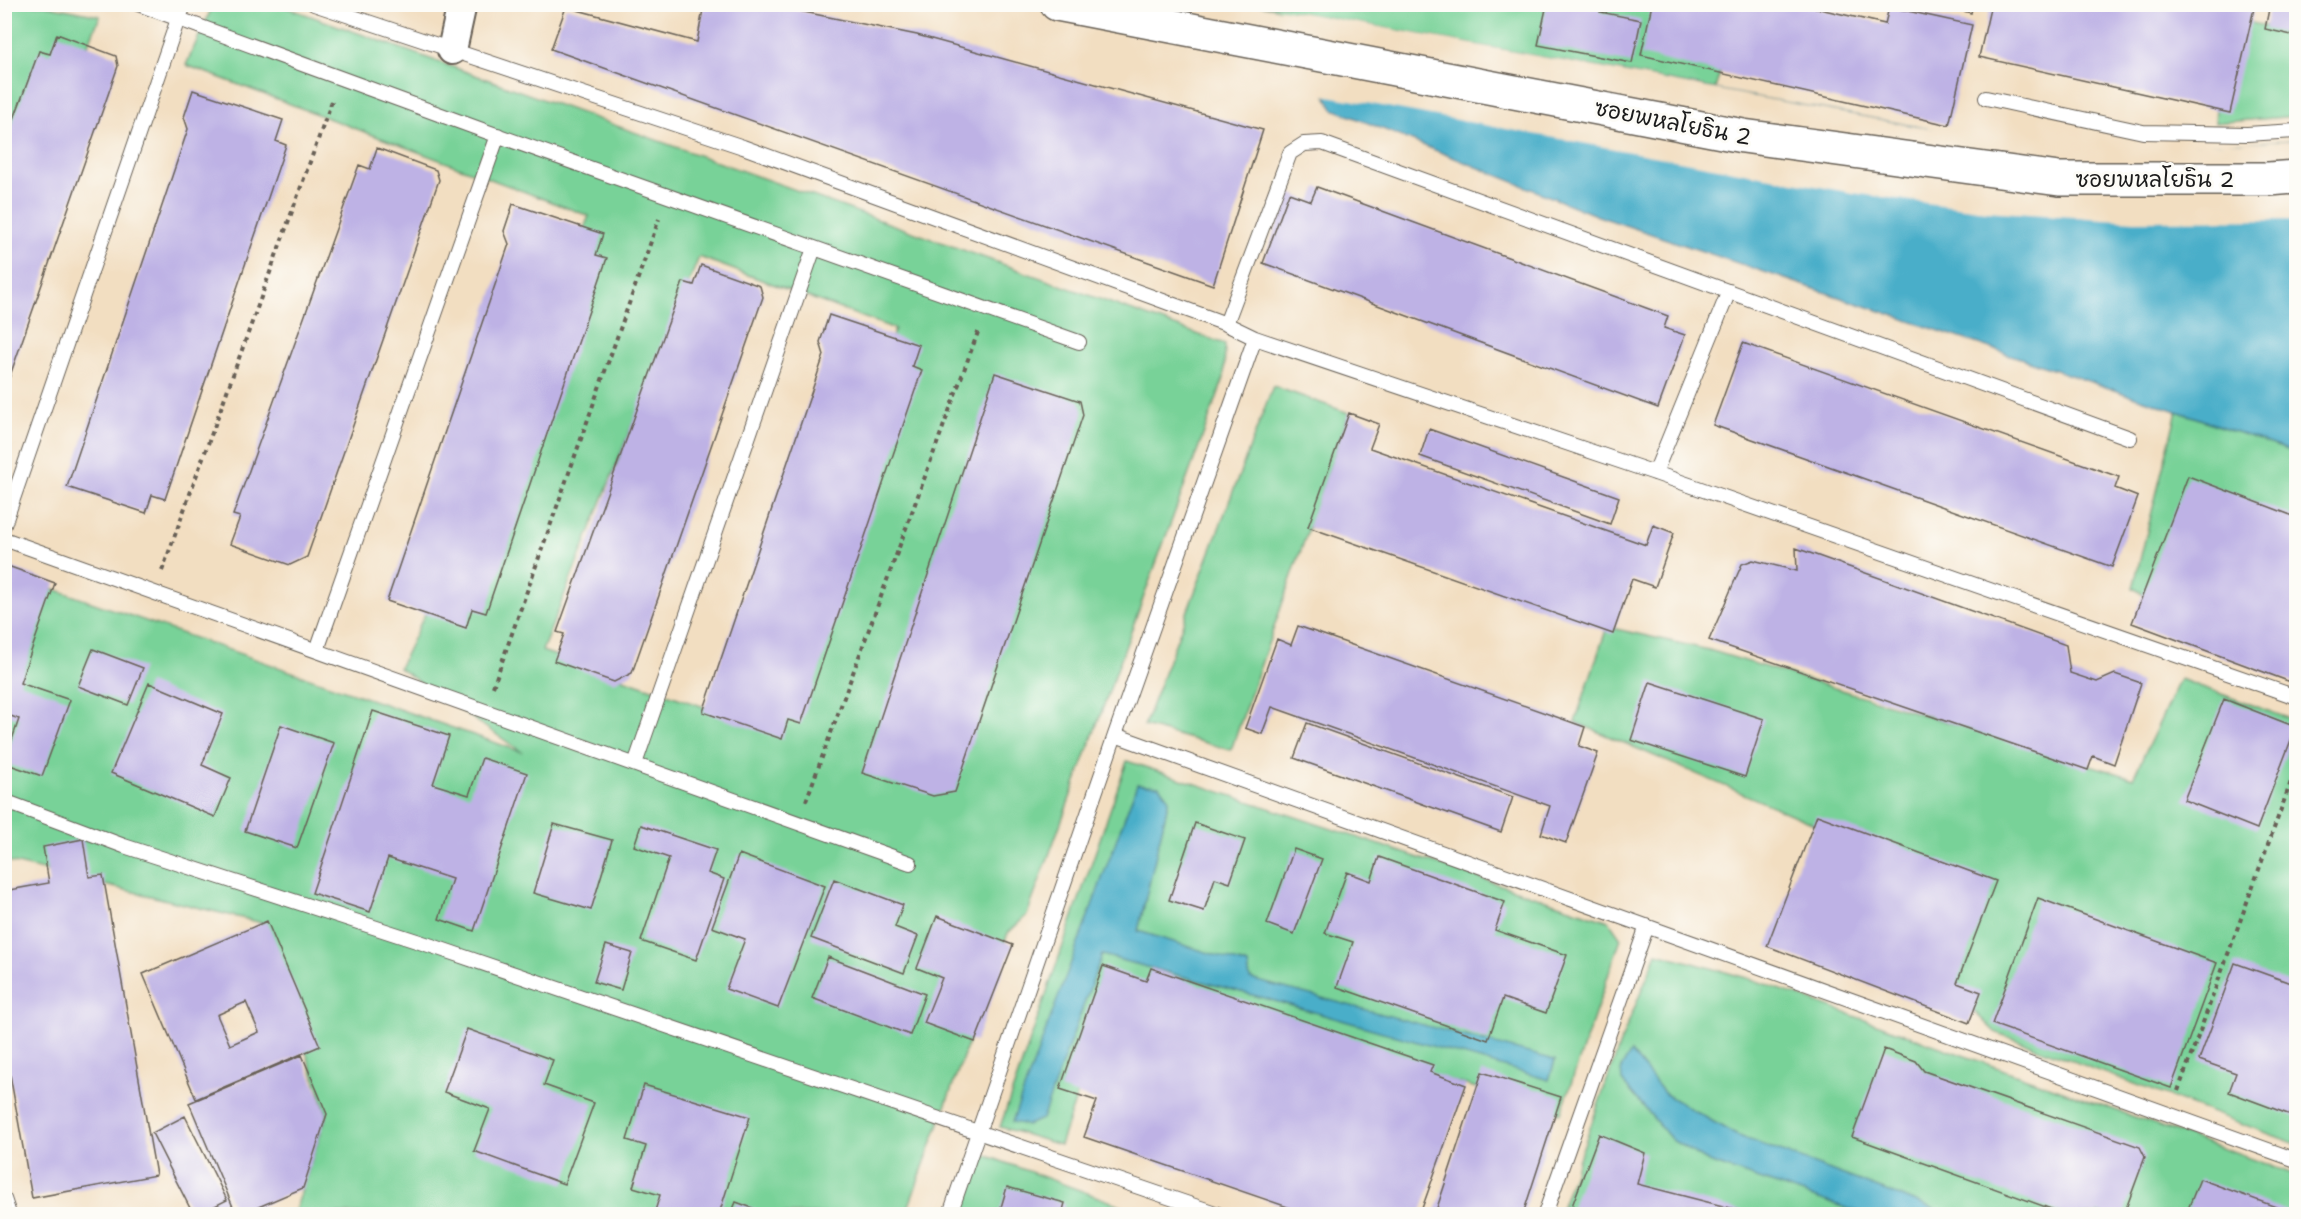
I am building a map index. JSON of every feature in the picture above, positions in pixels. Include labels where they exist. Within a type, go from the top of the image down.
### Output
[{"type":"street","points":[[452,50],[462,4]]},
{"type":"street","name":"ซอยพหลโยธิน 2","points":[[1057,4],[1755,138],[2059,179],[2296,177]]},
{"type":"lane","points":[[138,4],[1078,342]]},
{"type":"lane","points":[[4,525],[185,4]]},
{"type":"lane","points":[[314,4],[742,147],[1226,324],[1255,338],[1655,473],[2296,697]]},
{"type":"lane","points":[[1986,98],[2143,132],[2247,134],[2296,131]]},
{"type":"lane","points":[[317,650],[498,135]]},
{"type":"lane","points":[[1226,324],[1290,153],[1304,144],[1322,143],[2130,438]]},
{"type":"lane","points":[[635,764],[814,248]]},
{"type":"lane","points":[[1655,473],[1729,291]]},
{"type":"lane","points":[[950,1215],[1115,735],[1255,338]]},
{"type":"lane","points":[[4,539],[910,863]]},
{"type":"lane","points":[[1115,735],[2296,1160]]},
{"type":"lane","points":[[4,801],[124,846],[435,947],[1218,1215]]},
{"type":"lane","points":[[1545,1215],[1647,926]]},
{"type":"lane","points":[[4,1199],[9,1215]]},
{"type":"path","points":[[155,592],[341,78]]},
{"type":"path","points":[[485,710],[668,196]]},
{"type":"path","points":[[798,823],[987,309]]},
{"type":"path","points":[[2169,1114],[2296,768]]},
{"type":"green space","points":[[5,5],[44,5],[100,16],[5,246]]},
{"type":"green space","points":[[213,5],[280,5],[1225,344],[1224,378],[1027,915],[1008,933],[906,1214],[294,1214],[327,1114],[262,923],[5,861],[5,572],[522,752],[399,668],[426,612],[589,216],[186,65]],"holes":[[[699,257],[895,329],[748,722],[542,651]]]},
{"type":"green space","points":[[1259,5],[1741,5],[1715,89]]},
{"type":"green space","points":[[2222,16],[2296,33],[2296,116],[2215,123]]},
{"type":"green space","points":[[1273,386],[1349,413],[1231,750],[1144,726]]},
{"type":"green space","points":[[2177,411],[2296,453],[2296,679],[2133,588]]},
{"type":"green space","points":[[1607,627],[1709,650],[2133,778],[2180,679],[2296,721],[2296,1144],[1995,1032],[1948,986],[1875,850],[1575,722]]},
{"type":"green space","points":[[1127,761],[1609,921],[1621,938],[1561,1113],[1116,981],[1060,1145],[1000,1127]],"holes":[[[1169,799],[1138,931],[1248,965],[1250,979],[1555,1061],[1549,1079],[1101,954]]]},
{"type":"green space","points":[[1657,953],[1754,980],[2296,1175],[2296,1214],[1948,1214],[1736,1135],[1665,1094],[1631,1052],[1622,1081],[1672,1140],[1709,1162],[1864,1214],[1559,1214],[1624,1033]]},
{"type":"green space","points":[[982,1154],[1144,1214],[961,1214]]},
{"type":"water","points":[[1281,9],[2059,153],[2296,140],[2296,453],[1598,216],[1333,109]]},
{"type":"water","points":[[1137,784],[1159,786],[1169,799],[1138,931],[1248,965],[1250,979],[1555,1060],[1549,1080],[1286,1004],[1102,955],[1042,1119],[1027,1125],[1012,1122]]},
{"type":"water","points":[[1631,1052],[1665,1094],[1736,1135],[1948,1214],[1864,1214],[1709,1162],[1672,1140],[1622,1081],[1621,1068]]},
{"type":"pier","points":[[1278,8],[1918,127],[1958,131],[2059,150],[2296,140],[2296,220],[2134,221],[1986,211],[1853,193],[1323,95]]},
{"type":"building","points":[[704,4],[765,4],[917,35],[1263,130],[1213,285],[551,49],[566,7],[697,42]]},
{"type":"building","points":[[1547,4],[1602,4],[1600,12],[1641,20],[1632,63],[1538,45]]},
{"type":"building","points":[[1652,4],[1798,4],[1885,24],[1889,7],[1972,25],[1949,125],[1641,55]]},
{"type":"building","points":[[1939,4],[1973,4],[1971,13]]},
{"type":"building","points":[[1991,4],[2255,4],[2230,113],[1979,57]]},
{"type":"building","points":[[2270,4],[2296,4],[2296,36],[2265,29]]},
{"type":"building","points":[[57,34],[116,56],[118,66],[5,390],[4,146],[39,51],[50,54]]},
{"type":"building","points":[[193,90],[283,120],[276,141],[286,145],[165,499],[152,495],[146,513],[67,487],[188,129],[184,117]]},
{"type":"building","points":[[377,148],[436,170],[439,180],[307,557],[290,565],[230,544],[240,517],[233,515],[359,165],[370,169]]},
{"type":"building","points":[[1317,187],[1668,316],[1664,328],[1685,335],[1658,408],[1263,263],[1289,193],[1311,201]]},
{"type":"building","points":[[513,204],[603,234],[596,255],[607,258],[486,613],[472,609],[466,628],[387,601],[509,244],[504,231]]},
{"type":"building","points":[[701,265],[760,286],[763,297],[632,673],[614,682],[554,661],[564,634],[557,632],[683,282],[694,285]]},
{"type":"building","points":[[829,315],[919,345],[912,366],[922,370],[801,724],[788,720],[782,739],[703,712],[824,355],[820,342]]},
{"type":"building","points":[[1743,343],[2119,477],[2115,488],[2138,497],[2112,567],[1713,425]]},
{"type":"building","points":[[995,373],[1080,401],[1083,415],[955,792],[933,796],[862,773]]},
{"type":"building","points":[[1349,413],[1379,424],[1370,448],[1646,545],[1653,525],[1674,533],[1655,587],[1632,579],[1613,634],[1308,527]]},
{"type":"building","points":[[1429,429],[1619,497],[1610,524],[1420,456]]},
{"type":"building","points":[[2188,476],[2296,517],[2296,684],[2132,623]]},
{"type":"building","points":[[1796,548],[2066,645],[2070,673],[2097,682],[2115,674],[2141,683],[2114,764],[2093,756],[2088,770],[1709,640],[1742,564],[1753,560],[1797,571]]},
{"type":"building","points":[[5,565],[55,583],[20,683],[70,700],[42,776],[4,763],[19,719],[5,714]]},
{"type":"building","points":[[1298,626],[1585,727],[1579,746],[1598,753],[1566,843],[1541,834],[1550,806],[1272,707],[1262,734],[1245,728],[1277,639],[1291,645]]},
{"type":"building","points":[[93,649],[143,668],[128,705],[78,686]]},
{"type":"building","points":[[1650,682],[1764,719],[1745,777],[1631,740]]},
{"type":"building","points":[[149,683],[223,714],[202,765],[231,778],[215,817],[111,773]]},
{"type":"building","points":[[2224,699],[2296,727],[2257,829],[2184,800]]},
{"type":"building","points":[[373,711],[449,736],[433,784],[469,795],[482,758],[527,773],[474,931],[439,919],[452,879],[388,858],[370,912],[312,893]]},
{"type":"building","points":[[1307,723],[1513,797],[1501,832],[1294,758]]},
{"type":"building","points":[[281,725],[334,743],[297,848],[245,831]]},
{"type":"building","points":[[1817,815],[1996,881],[1957,983],[1981,992],[1969,1023],[1767,946]]},
{"type":"building","points":[[1195,823],[1245,840],[1230,883],[1215,878],[1204,911],[1169,900]]},
{"type":"building","points":[[554,824],[612,840],[591,910],[533,893]]},
{"type":"building","points":[[641,825],[716,850],[708,873],[724,879],[696,960],[641,941],[669,858],[634,846]]},
{"type":"building","points":[[83,839],[89,877],[103,875],[156,1175],[32,1198],[4,1041],[4,891],[49,883],[43,847]]},
{"type":"building","points":[[1294,849],[1322,859],[1294,934],[1267,924]]},
{"type":"building","points":[[739,854],[825,886],[778,1008],[726,989],[745,939],[712,927]]},
{"type":"building","points":[[1379,857],[1505,902],[1495,930],[1567,955],[1546,1013],[1503,998],[1488,1040],[1337,987],[1353,942],[1325,933],[1347,872],[1371,881]]},
{"type":"building","points":[[834,879],[903,905],[895,927],[918,936],[904,973],[811,938]]},
{"type":"building","points":[[2038,898],[2217,963],[2171,1088],[1992,1024]]},
{"type":"building","points":[[937,916],[1013,945],[975,1042],[924,1023],[942,978],[917,968]]},
{"type":"building","points":[[267,921],[320,1046],[196,1099],[143,974]],"holes":[[[246,1002],[259,1032],[230,1045],[217,1015]]]},
{"type":"building","points":[[606,945],[632,953],[621,990],[594,982]]},
{"type":"building","points":[[828,957],[925,994],[910,1035],[812,998]]},
{"type":"building","points":[[2235,963],[2296,985],[2296,1117],[2229,1092],[2236,1073],[2199,1060]]},
{"type":"building","points":[[1103,966],[1146,981],[1151,968],[1433,1065],[1430,1072],[1466,1085],[1420,1214],[1308,1214],[1084,1137],[1097,1101],[1060,1089]]},
{"type":"building","points":[[467,1029],[553,1060],[544,1085],[594,1103],[564,1184],[474,1151],[490,1109],[444,1092]]},
{"type":"building","points":[[1884,1049],[1916,1061],[1924,1071],[2140,1147],[2145,1157],[2124,1214],[2098,1212],[2097,1214],[2065,1214],[1852,1137]]},
{"type":"building","points":[[302,1055],[327,1114],[303,1188],[242,1214],[236,1214],[189,1103]]},
{"type":"building","points":[[1482,1072],[1561,1097],[1523,1214],[1435,1214]]},
{"type":"building","points":[[644,1085],[750,1117],[719,1214],[654,1214],[660,1195],[633,1187],[646,1146],[627,1140]]},
{"type":"building","points":[[185,1116],[227,1200],[199,1214],[193,1214],[152,1133]]},
{"type":"building","points":[[1599,1134],[1645,1153],[1637,1184],[1754,1214],[1569,1214]]},
{"type":"building","points":[[2200,1179],[2295,1214],[2186,1214]]},
{"type":"building","points":[[1007,1187],[1065,1203],[1062,1214],[999,1214]]},
{"type":"building","points":[[736,1202],[769,1214],[731,1214]]}]
